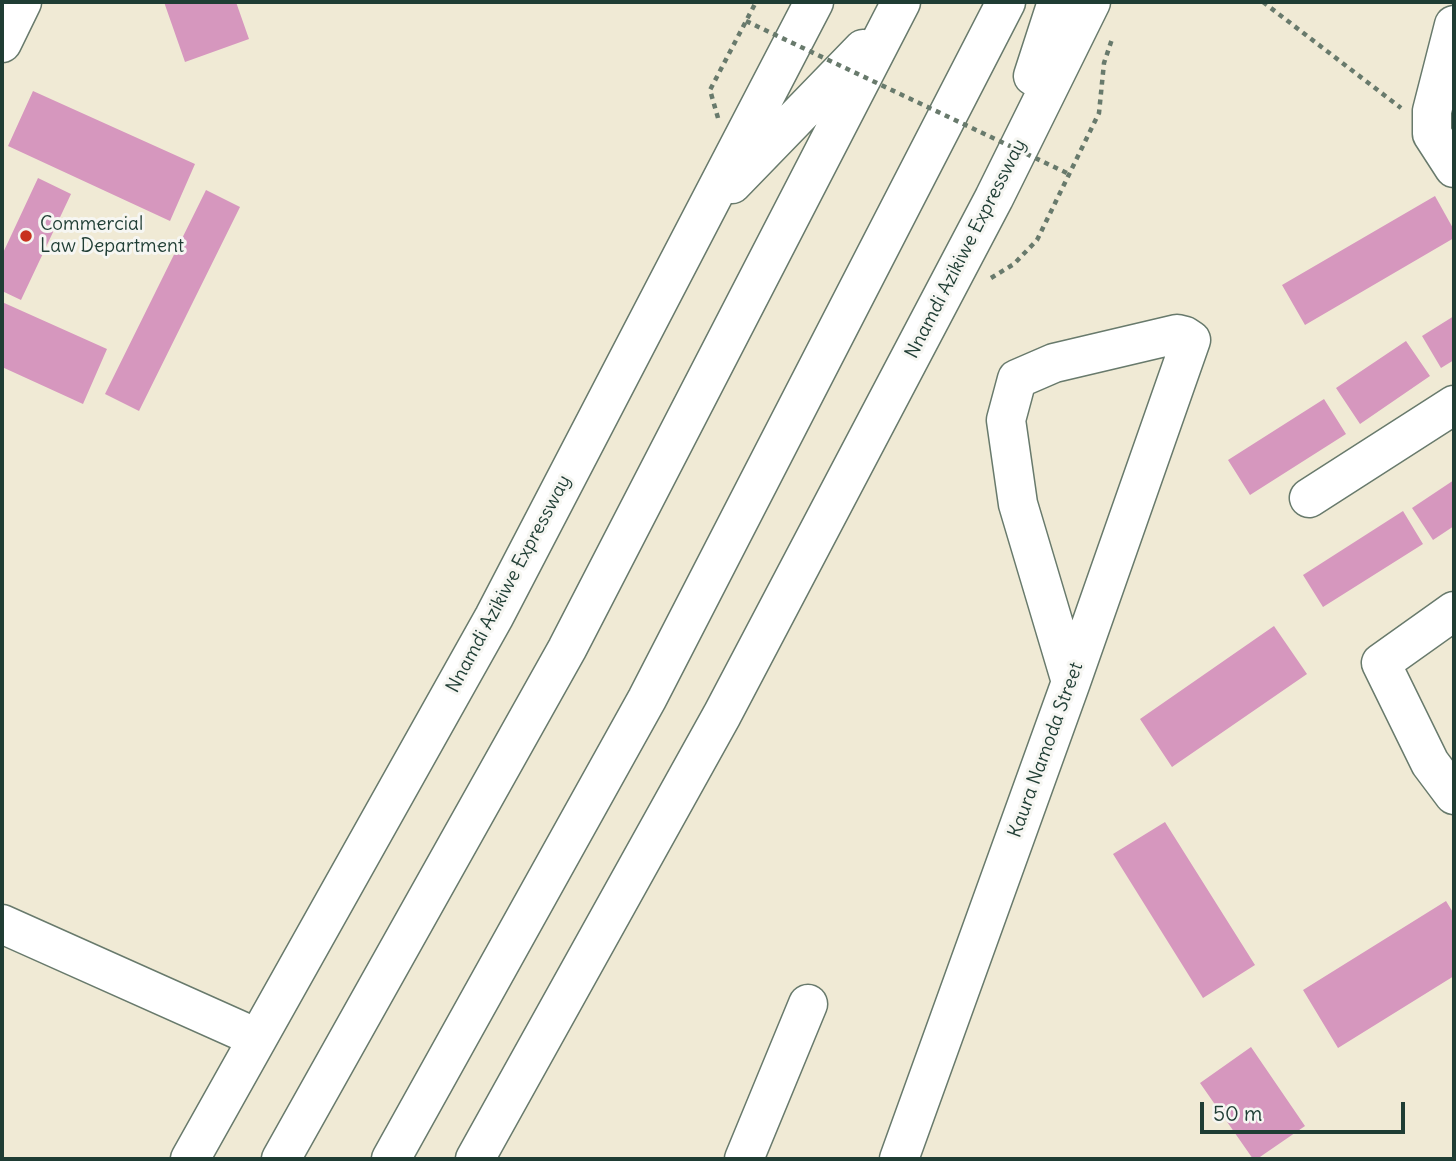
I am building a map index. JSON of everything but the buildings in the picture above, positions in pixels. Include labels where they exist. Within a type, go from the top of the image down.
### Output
[{"type":"main road","points":[[2,43],[22,2]]},
{"type":"main road","name":"Nnamdi Azikiwe Expressway","points":[[190,1159],[494,617],[814,2]]},
{"type":"main road","points":[[391,1159],[647,699],[1006,2]]},
{"type":"main road","points":[[994,198],[1057,2]]},
{"type":"main road","points":[[701,216],[896,11]]},
{"type":"main road","points":[[281,1159],[567,649],[896,11]]},
{"type":"main road","name":"Nnamdi Azikiwe Expressway","points":[[475,1159],[722,715],[994,198],[1104,15]]},
{"type":"main road","points":[[1454,24],[1432,111],[1432,134],[1454,168]]},
{"type":"main road","name":"Kaura Namoda Street","points":[[900,1159],[1071,682],[1191,341],[1177,334],[1054,363],[1017,379],[1006,420],[1018,504],[1071,682]]},
{"type":"main road","points":[[1309,498],[1454,405]]},
{"type":"main road","points":[[1454,611],[1381,663],[1430,763],[1454,794]]},
{"type":"main road","points":[[2,924],[257,1038]]},
{"type":"main road","points":[[744,1159],[808,1004]]},
{"type":"path","points":[[710,90],[756,2]]},
{"type":"path","points":[[1263,2],[1317,41],[1432,134]]},
{"type":"path","points":[[1037,240],[1099,113],[1104,63],[1104,15]]},
{"type":"path","points":[[746,22],[1069,174]]},
{"type":"place","name":"Commercial Law Department","points":[[26,236]]}]
